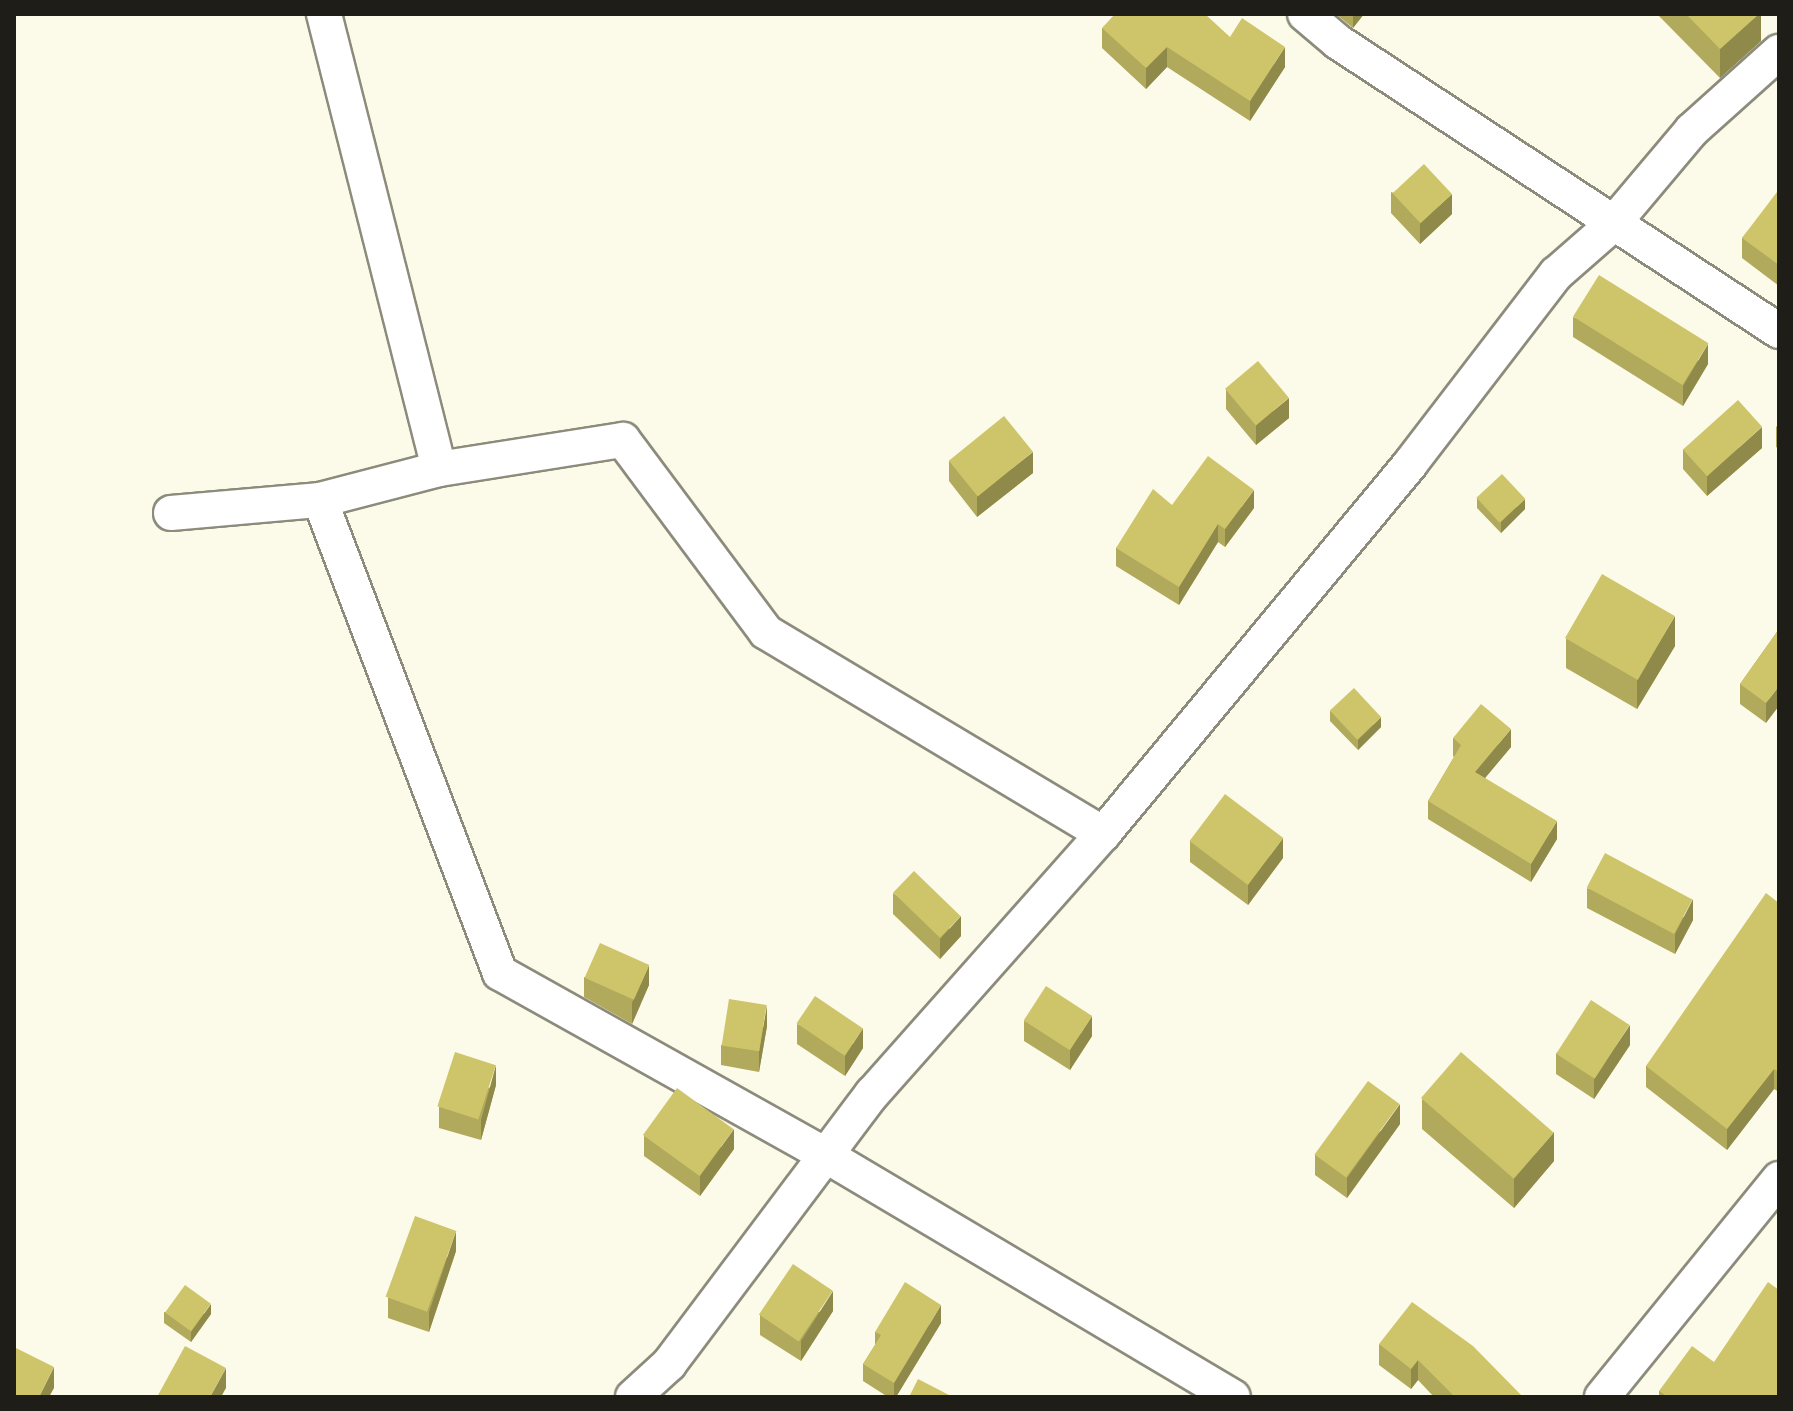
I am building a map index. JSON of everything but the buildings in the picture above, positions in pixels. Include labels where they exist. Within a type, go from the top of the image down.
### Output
[{"type":"street","points":[[324,14],[439,469]]},
{"type":"street","points":[[1305,14],[1338,42],[1612,225],[1779,331]]},
{"type":"street","points":[[633,1397],[669,1364],[872,1094],[1103,834],[1410,464],[1556,274],[1612,225],[1692,130],[1779,52]]},
{"type":"street","points":[[171,513],[320,500],[439,469],[623,440],[766,632],[1103,834]]},
{"type":"street","points":[[320,500],[500,973],[827,1156],[1233,1397]]},
{"type":"street","points":[[1602,1397],[1779,1179]]}]
